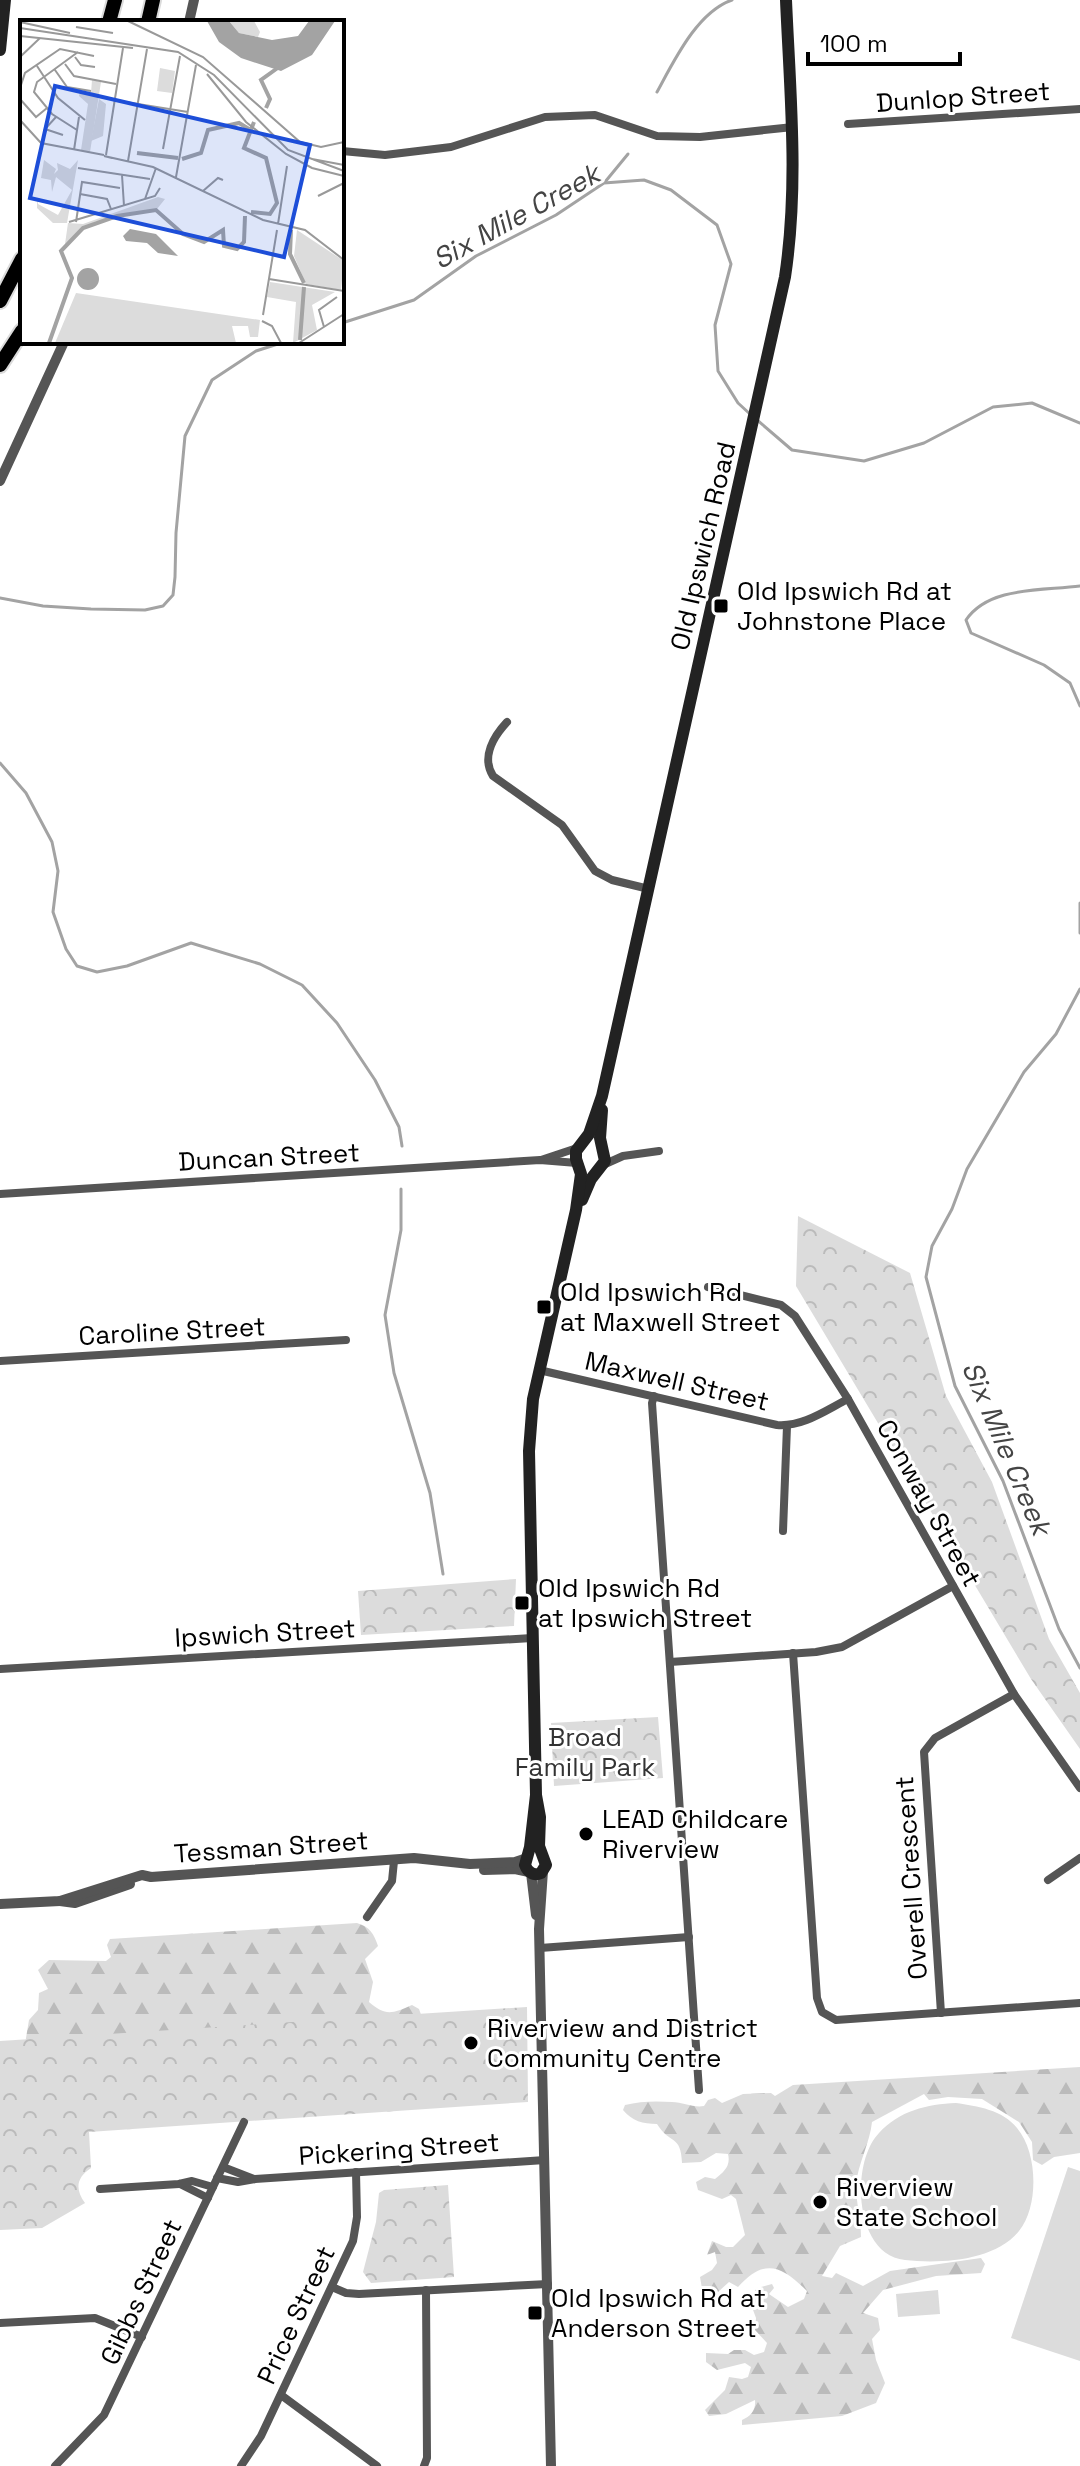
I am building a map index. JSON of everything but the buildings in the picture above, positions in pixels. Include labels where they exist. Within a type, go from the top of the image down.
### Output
[{"type":"highway","points":[[110,20],[115,0]]},
{"type":"highway","points":[[148,20],[153,0]]},
{"type":"highway","points":[[0,301],[20,263]]},
{"type":"highway","points":[[0,365],[20,334]]},
{"type":"main road","points":[[0,50],[5,0]]},
{"type":"main road","name":"Old Ipswich Road","points":[[604,1150],[600,1138],[602,1096],[750,440],[788,257],[794,176],[786,0]]},
{"type":"main road","name":"Old Ipswich Road","points":[[581,1145],[602,1096]]},
{"type":"main road","points":[[533,1864],[536,1795],[529,1443],[533,1399],[576,1210],[579,1165],[575,1155],[581,1145],[597,1142],[604,1150],[601,1167],[576,1210]]},
{"type":"main road","points":[[579,1165],[589,1171],[601,1167]]},
{"type":"street","points":[[189,20],[194,0]]},
{"type":"street","name":"Dunlop Street","points":[[848,124],[1080,109]]},
{"type":"street","points":[[344,151],[385,155],[451,147],[545,117],[595,115],[657,136],[700,137],[793,127]]},
{"type":"street","points":[[0,481],[63,344]]},
{"type":"street","points":[[507,722],[498,732],[488,754],[488,767],[493,776],[562,825],[595,871],[612,880],[649,889]]},
{"type":"street","name":"Duncan Street","points":[[540,1160],[581,1145]]},
{"type":"street","points":[[604,1150],[623,1156]]},
{"type":"street","points":[[601,1167],[623,1156],[659,1151]]},
{"type":"street","name":"Duncan Street","points":[[0,1194],[540,1160],[579,1165]]},
{"type":"street","name":"Conway Street","points":[[708,1287],[788,1308],[848,1399],[1014,1694],[1080,1788]]},
{"type":"street","name":"Caroline Street","points":[[0,1361],[346,1340]]},
{"type":"street","name":"Maxwell Street","points":[[539,1370],[787,1426],[804,1422],[848,1399]]},
{"type":"street","points":[[654,1396],[652,1403],[699,2090]]},
{"type":"street","points":[[783,1531],[787,1426]]},
{"type":"street","points":[[670,1662],[825,1651],[850,1644],[953,1586]]},
{"type":"street","name":"Ipswich Street","points":[[0,1669],[532,1638]]},
{"type":"street","points":[[793,1653],[819,2006],[826,2017],[836,2020],[1080,2003]]},
{"type":"street","name":"Overell Crescent","points":[[941,2013],[924,1752],[935,1738],[1014,1694]]},
{"type":"street","points":[[1048,1880],[1080,1858]]},
{"type":"street","points":[[367,1917],[392,1881],[394,1861]]},
{"type":"street","name":"Tessman Street","points":[[0,1904],[60,1901],[142,1875],[151,1877],[394,1861],[462,1870],[515,1869],[533,1864]]},
{"type":"street","points":[[533,1864],[540,1948],[551,2466]]},
{"type":"street","points":[[540,1948],[689,1937]]},
{"type":"street","name":"Gibbs Street","points":[[55,2466],[104,2415],[244,2122]]},
{"type":"street","name":"Pickering Street","points":[[100,2189],[545,2160]]},
{"type":"street","name":"Pickering Street","points":[[223,2167],[255,2179]]},
{"type":"street","name":"Price Street","points":[[241,2466],[261,2436],[353,2241],[357,2217],[356,2172]]},
{"type":"street","name":"Pickering Street","points":[[179,2184],[208,2198]]},
{"type":"street","points":[[332,2287],[359,2294],[548,2284]]},
{"type":"street","points":[[424,2466],[427,2458],[426,2290]]},
{"type":"street","points":[[0,2323],[95,2318],[142,2337]]},
{"type":"street","points":[[281,2395],[377,2466]]},
{"type":"green space","points":[[798,1216],[910,1273],[946,1396],[992,1482],[1049,1639],[1080,1693],[1080,1749],[1031,1679],[796,1286]]},
{"type":"green space","points":[[516,1579],[514,1626],[361,1635],[358,1591]]},
{"type":"green space","name":"Broad Family Park","points":[[658,1717],[663,1778],[554,1786],[551,1723]]},
{"type":"green space","points":[[357,1923],[371,1932],[378,1946],[365,1959],[373,1982],[369,2002],[389,2012],[412,2005],[419,2009],[423,2020],[25,2044],[29,2020],[38,2010],[39,1993],[48,1989],[38,1970],[49,1960],[106,1961],[111,1957],[107,1945],[110,1939]]},
{"type":"green space","points":[[527,2007],[528,2102],[89,2132],[91,2168],[79,2184],[85,2203],[42,2228],[0,2230],[0,2041]]},
{"type":"green space","points":[[1080,2067],[1080,2153],[1054,2157],[1042,2165],[1033,2160],[1032,2142],[1019,2122],[982,2099],[948,2097],[929,2100],[924,2094],[872,2122],[856,2185],[861,2237],[840,2246],[822,2276],[832,2278],[836,2273],[863,2286],[890,2271],[981,2258],[985,2264],[981,2273],[936,2276],[883,2290],[863,2313],[878,2318],[880,2330],[872,2339],[885,2383],[876,2403],[842,2416],[742,2425],[742,2420],[754,2410],[755,2400],[726,2414],[709,2416],[705,2410],[725,2390],[729,2377],[748,2377],[751,2367],[745,2363],[717,2370],[706,2362],[706,2353],[728,2354],[734,2350],[745,2350],[754,2355],[764,2352],[767,2343],[755,2330],[756,2318],[749,2299],[757,2288],[772,2284],[774,2288],[769,2294],[788,2307],[804,2299],[807,2291],[789,2275],[772,2268],[756,2272],[738,2287],[729,2282],[718,2292],[703,2294],[700,2277],[717,2263],[715,2252],[707,2255],[712,2241],[733,2247],[745,2235],[736,2199],[731,2195],[722,2199],[698,2190],[696,2182],[705,2177],[715,2179],[721,2174],[728,2165],[728,2154],[716,2153],[701,2162],[682,2163],[677,2143],[657,2124],[630,2117],[623,2110],[625,2105],[660,2101],[704,2106],[708,2100],[715,2098],[722,2103],[743,2094],[771,2093],[775,2096],[793,2085]]},
{"type":"green space","points":[[956,2103],[981,2107],[1005,2117],[1024,2139],[1033,2180],[1033,2194],[1026,2220],[1009,2241],[996,2249],[966,2258],[919,2261],[888,2254],[875,2242],[862,2206],[861,2185],[870,2147],[879,2133],[895,2119],[924,2107]]},
{"type":"green space","points":[[1068,2167],[1080,2171],[1080,2361],[1011,2338]]},
{"type":"green space","points":[[448,2185],[454,2277],[371,2283],[363,2272],[376,2222],[379,2193],[384,2190]]},
{"type":"green space","points":[[938,2290],[940,2314],[898,2317],[896,2294]]},
{"type":"waterway","points":[[657,92],[697,26],[719,6],[732,0]]},
{"type":"waterway","points":[[605,182],[628,154]]},
{"type":"waterway","name":"Six Mile Creek","points":[[344,322],[414,300],[476,256],[556,215],[604,183],[644,180],[671,190],[717,225],[731,264],[715,325],[718,371],[738,403],[750,414]]},
{"type":"waterway","name":"Six Mile Creek","points":[[0,598],[43,606],[91,609],[145,610],[163,606],[173,595],[185,436],[212,380],[256,351],[278,344]]},
{"type":"waterway","name":"Six Mile Creek","points":[[756,419],[792,450],[864,461],[924,443],[993,407],[1032,403],[1080,423]]},
{"type":"waterway","name":"Six Mile Creek","points":[[1080,586],[1002,596],[988,601],[966,620],[971,633],[1044,665],[1070,683],[1080,706]]},
{"type":"waterway","points":[[0,763],[26,793],[52,842],[58,871],[53,912],[66,949],[77,966],[97,972],[127,966],[191,943],[260,964],[302,985],[337,1023],[375,1080],[399,1127],[402,1146]]},
{"type":"waterway","name":"Six Mile Creek","points":[[1080,903],[1080,933]]},
{"type":"waterway","name":"Six Mile Creek","points":[[1080,989],[1056,1034],[1024,1072],[967,1169],[952,1209],[932,1246],[926,1277],[955,1386],[1003,1481],[1059,1629],[1080,1668]]},
{"type":"waterway","points":[[401,1189],[401,1230],[385,1315],[394,1373],[430,1493],[443,1574]]},
{"type":"place","name":"Old Ipswich Rd at Johnstone Place","points":[[721,606]]},
{"type":"place","name":"Old Ipswich Rd at Maxwell Street","points":[[544,1307]]},
{"type":"place","name":"Old Ipswich Rd at Ipswich Street","points":[[522,1603]]},
{"type":"place","name":"LEAD Childcare Riverview","points":[[586,1834]]},
{"type":"place","name":"Riverview and District Community Centre","points":[[471,2043]]},
{"type":"place","name":"Riverview State School","points":[[820,2202]]},
{"type":"place","name":"Old Ipswich Rd at Anderson Street","points":[[535,2313]]}]
